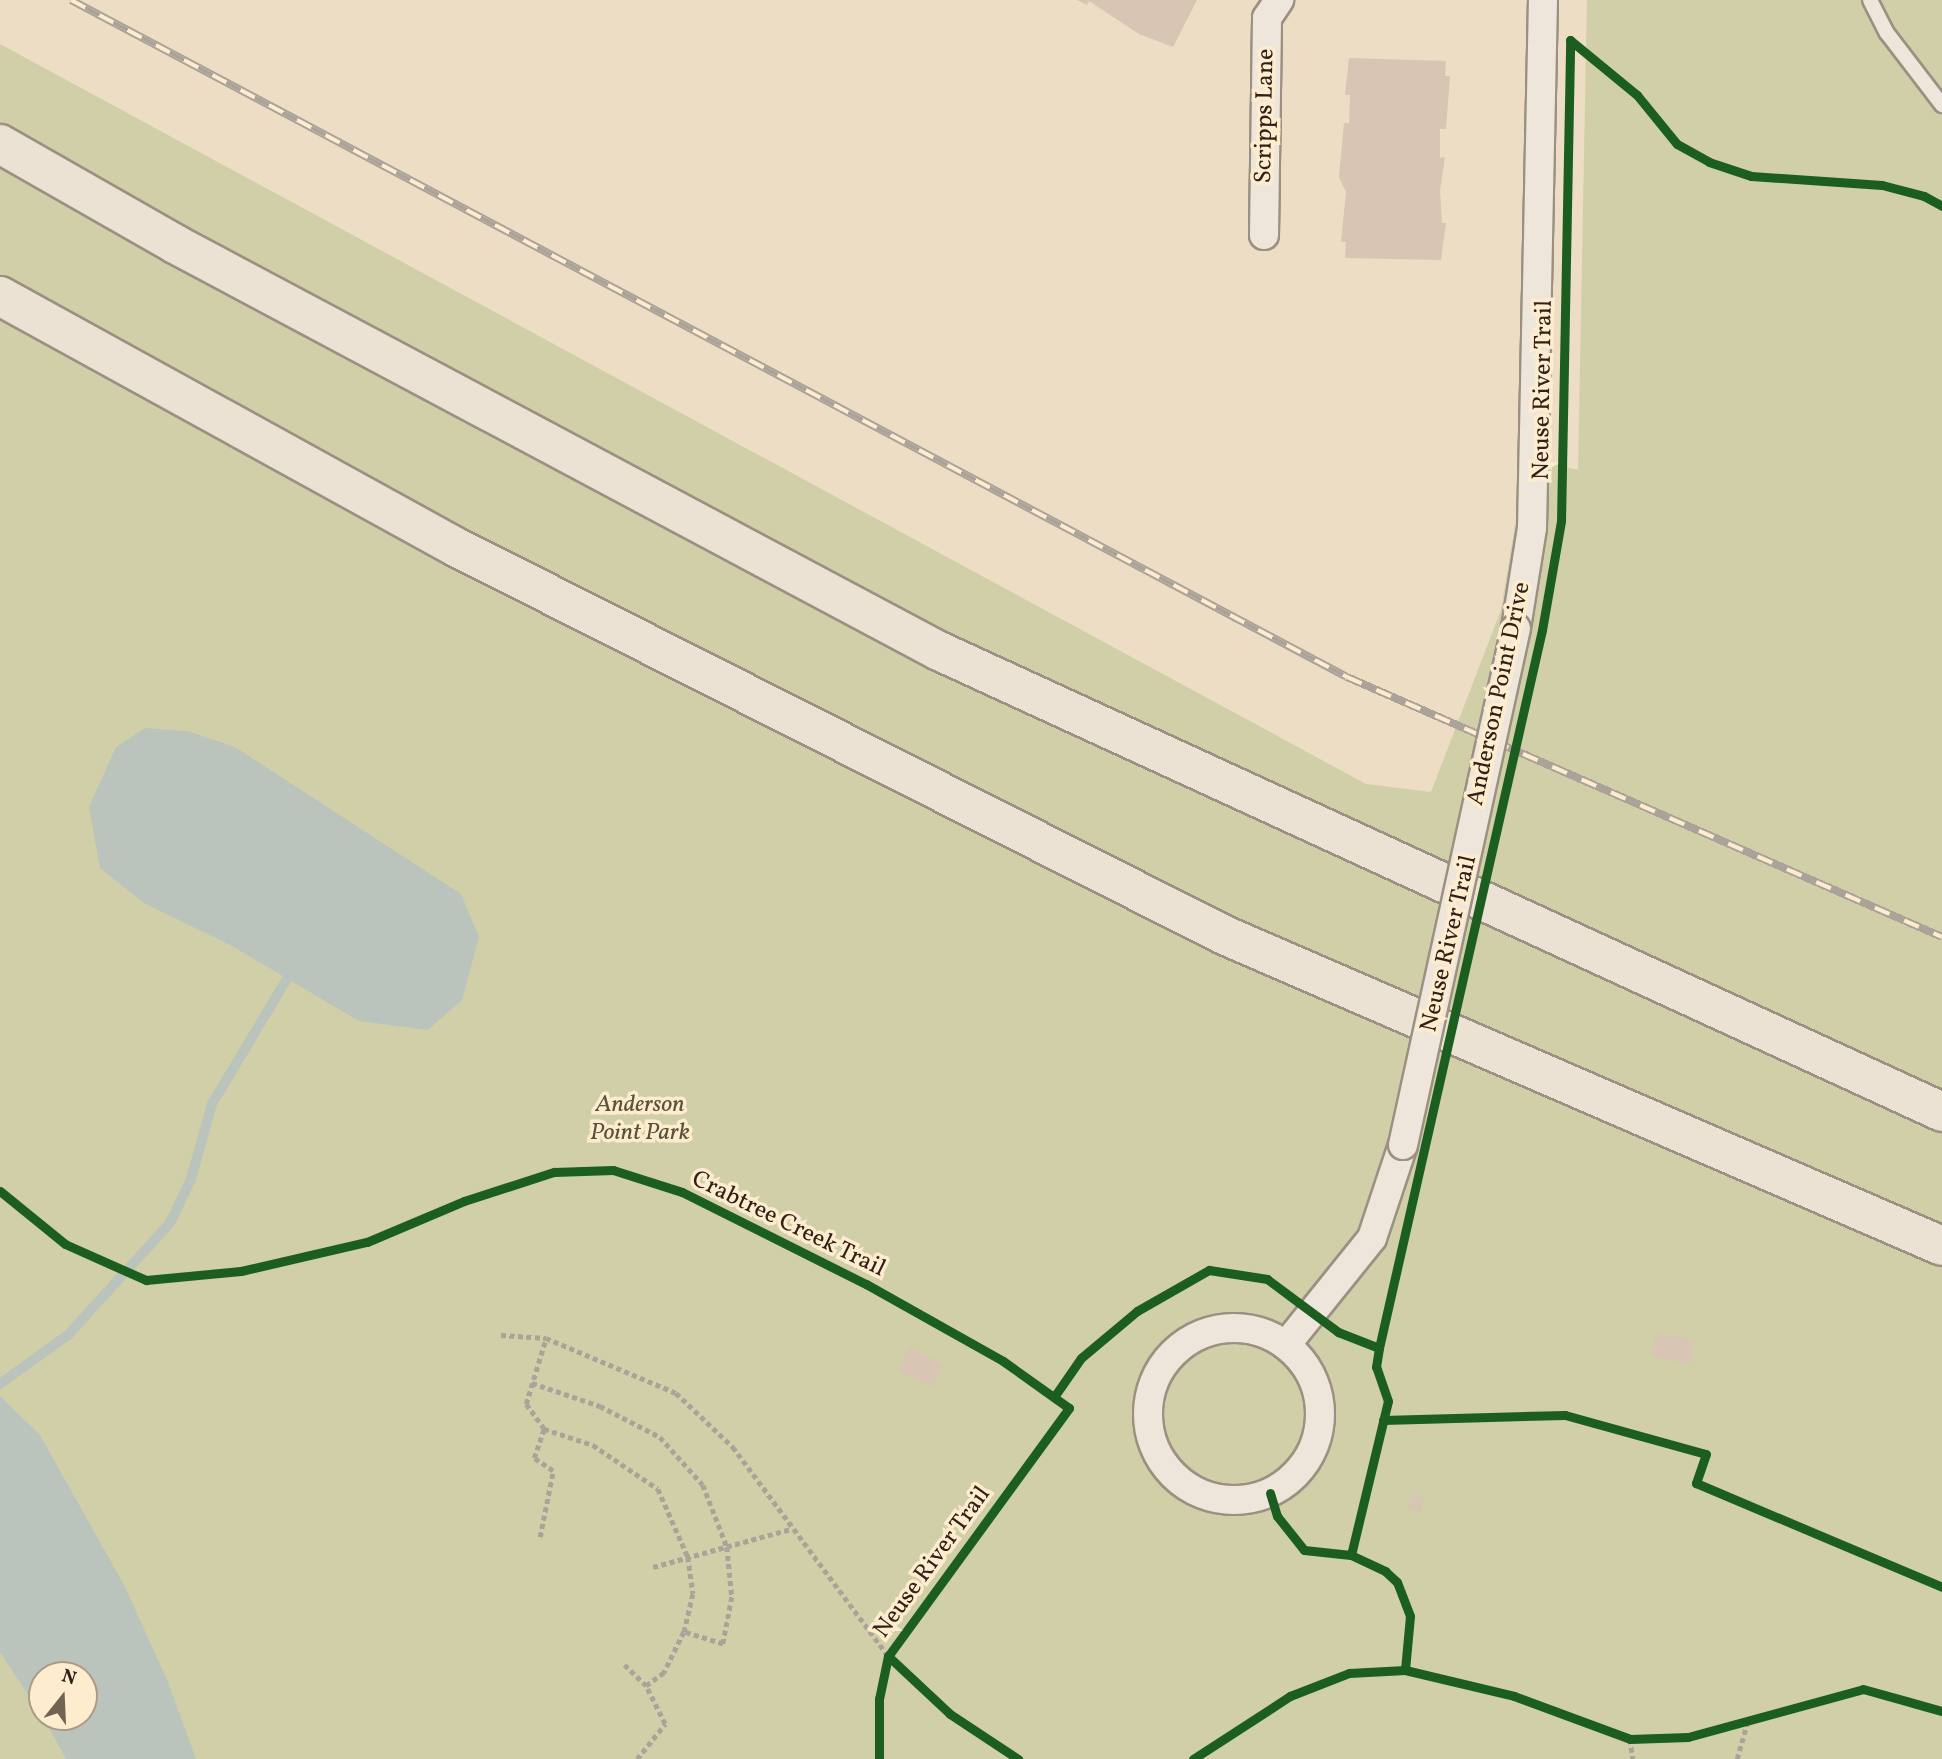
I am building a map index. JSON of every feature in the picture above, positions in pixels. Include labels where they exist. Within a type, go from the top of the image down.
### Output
[{"type":"highway","points":[[0,144],[188,251],[939,651],[1942,1112]]},
{"type":"highway","points":[[0,296],[454,546],[1224,935],[1942,1246]]},
{"type":"street","name":"Scripps Lane","points":[[1264,235],[1268,18],[1279,0]]},
{"type":"street","name":"Anderson Point Drive","points":[[1286,1345],[1372,1238],[1403,1145],[1516,628],[1532,528],[1544,0]]},
{"type":"street","points":[[1233,1328],[1261,1332],[1286,1345],[1315,1384],[1321,1407],[1319,1433],[1309,1458],[1292,1478],[1270,1493],[1243,1501],[1215,1499],[1189,1489],[1168,1470],[1153,1447],[1147,1419],[1150,1392],[1161,1366],[1180,1345],[1206,1332],[1233,1328]]},
{"type":"lane","points":[[1870,0],[1887,33],[1942,105]]},
{"type":"path","points":[[501,1335],[546,1338],[676,1393],[733,1447],[791,1529],[888,1656],[897,1664]]},
{"type":"path","points":[[546,1338],[526,1404],[544,1429],[593,1445],[658,1489],[688,1557],[692,1594],[684,1632],[664,1673],[646,1686]]},
{"type":"path","points":[[532,1382],[600,1406],[660,1437],[704,1485],[727,1547],[732,1597],[723,1644],[684,1632]]},
{"type":"path","points":[[1380,1434],[1385,1415],[1565,1415],[1706,1454],[1696,1483],[1942,1587]]},
{"type":"path","points":[[540,1536],[553,1471],[534,1458],[544,1429]]},
{"type":"path","points":[[653,1567],[791,1529]]},
{"type":"path","points":[[624,1665],[646,1686],[665,1724],[636,1759]]},
{"type":"path","points":[[1736,1724],[1761,1717]]},
{"type":"path","points":[[1737,1759],[1748,1720]]},
{"type":"path","points":[[1617,1734],[1630,1739],[1642,1739]]},
{"type":"path","points":[[1630,1739],[1633,1759]]},
{"type":"green space","name":"Anderson Point Park","points":[[1587,0],[1942,0],[1942,1759],[0,1759],[0,44],[1366,784],[1431,792],[1501,610],[1526,458],[1578,470]]},
{"type":"shaded area","points":[[145,728],[187,731],[235,747],[461,894],[479,937],[462,1000],[428,1030],[359,1021],[232,946],[144,903],[100,868],[89,807],[116,747]]},
{"type":"shaded area","points":[[0,1396],[40,1435],[124,1585],[168,1682],[196,1759],[66,1759],[51,1731],[98,1731],[98,1661],[28,1661],[28,1695],[0,1652]]},
{"type":"building","points":[[1077,0],[1197,0],[1173,47],[1139,34],[1089,1],[1087,5]]},
{"type":"building","points":[[1349,58],[1446,61],[1445,76],[1450,76],[1446,129],[1440,129],[1440,158],[1445,157],[1440,191],[1442,223],[1446,223],[1441,260],[1345,258],[1346,242],[1341,242],[1346,192],[1339,177],[1344,123],[1349,123],[1350,95],[1345,95]]},
{"type":"building","points":[[1656,1333],[1694,1341],[1689,1365],[1651,1356]]},
{"type":"building","points":[[909,1348],[943,1364],[933,1387],[898,1371]]},
{"type":"building","points":[[1413,1494],[1424,1498],[1421,1512],[1408,1509]]},
{"type":"waterway","points":[[0,1384],[68,1335],[170,1223],[191,1179],[212,1104],[288,977]]},
{"type":"railway","points":[[71,0],[1347,677],[1942,937]]},
{"type":"cycle path","points":[[1570,40],[1637,95],[1677,144],[1709,162],[1751,176],[1882,185],[1924,196],[1942,206]]},
{"type":"cycle path","name":"Neuse River Trail","points":[[1351,1555],[1388,1401],[1376,1367],[1379,1348],[1542,630],[1561,521],[1570,40]]},
{"type":"cycle path","name":"Crabtree Creek Trail","points":[[0,1191],[65,1244],[146,1280],[241,1271],[367,1242],[464,1201],[554,1172],[613,1170],[682,1192],[866,1284],[1003,1361],[1069,1408],[888,1656],[879,1699],[879,1759]]},
{"type":"cycle path","points":[[1054,1397],[1081,1358],[1137,1311],[1209,1270],[1267,1279],[1338,1332],[1379,1348]]},
{"type":"cycle path","points":[[1383,1420],[1565,1415],[1706,1454],[1696,1483],[1942,1587]]},
{"type":"cycle path","points":[[1270,1493],[1277,1516],[1304,1550],[1351,1555],[1385,1571],[1397,1582],[1410,1616],[1405,1670]]},
{"type":"cycle path","name":"Neuse River Trail","points":[[888,1656],[950,1714],[1018,1759]]},
{"type":"cycle path","points":[[1193,1759],[1290,1696],[1349,1673],[1405,1670],[1514,1696],[1630,1739],[1688,1737],[1863,1689],[1942,1711]]}]
